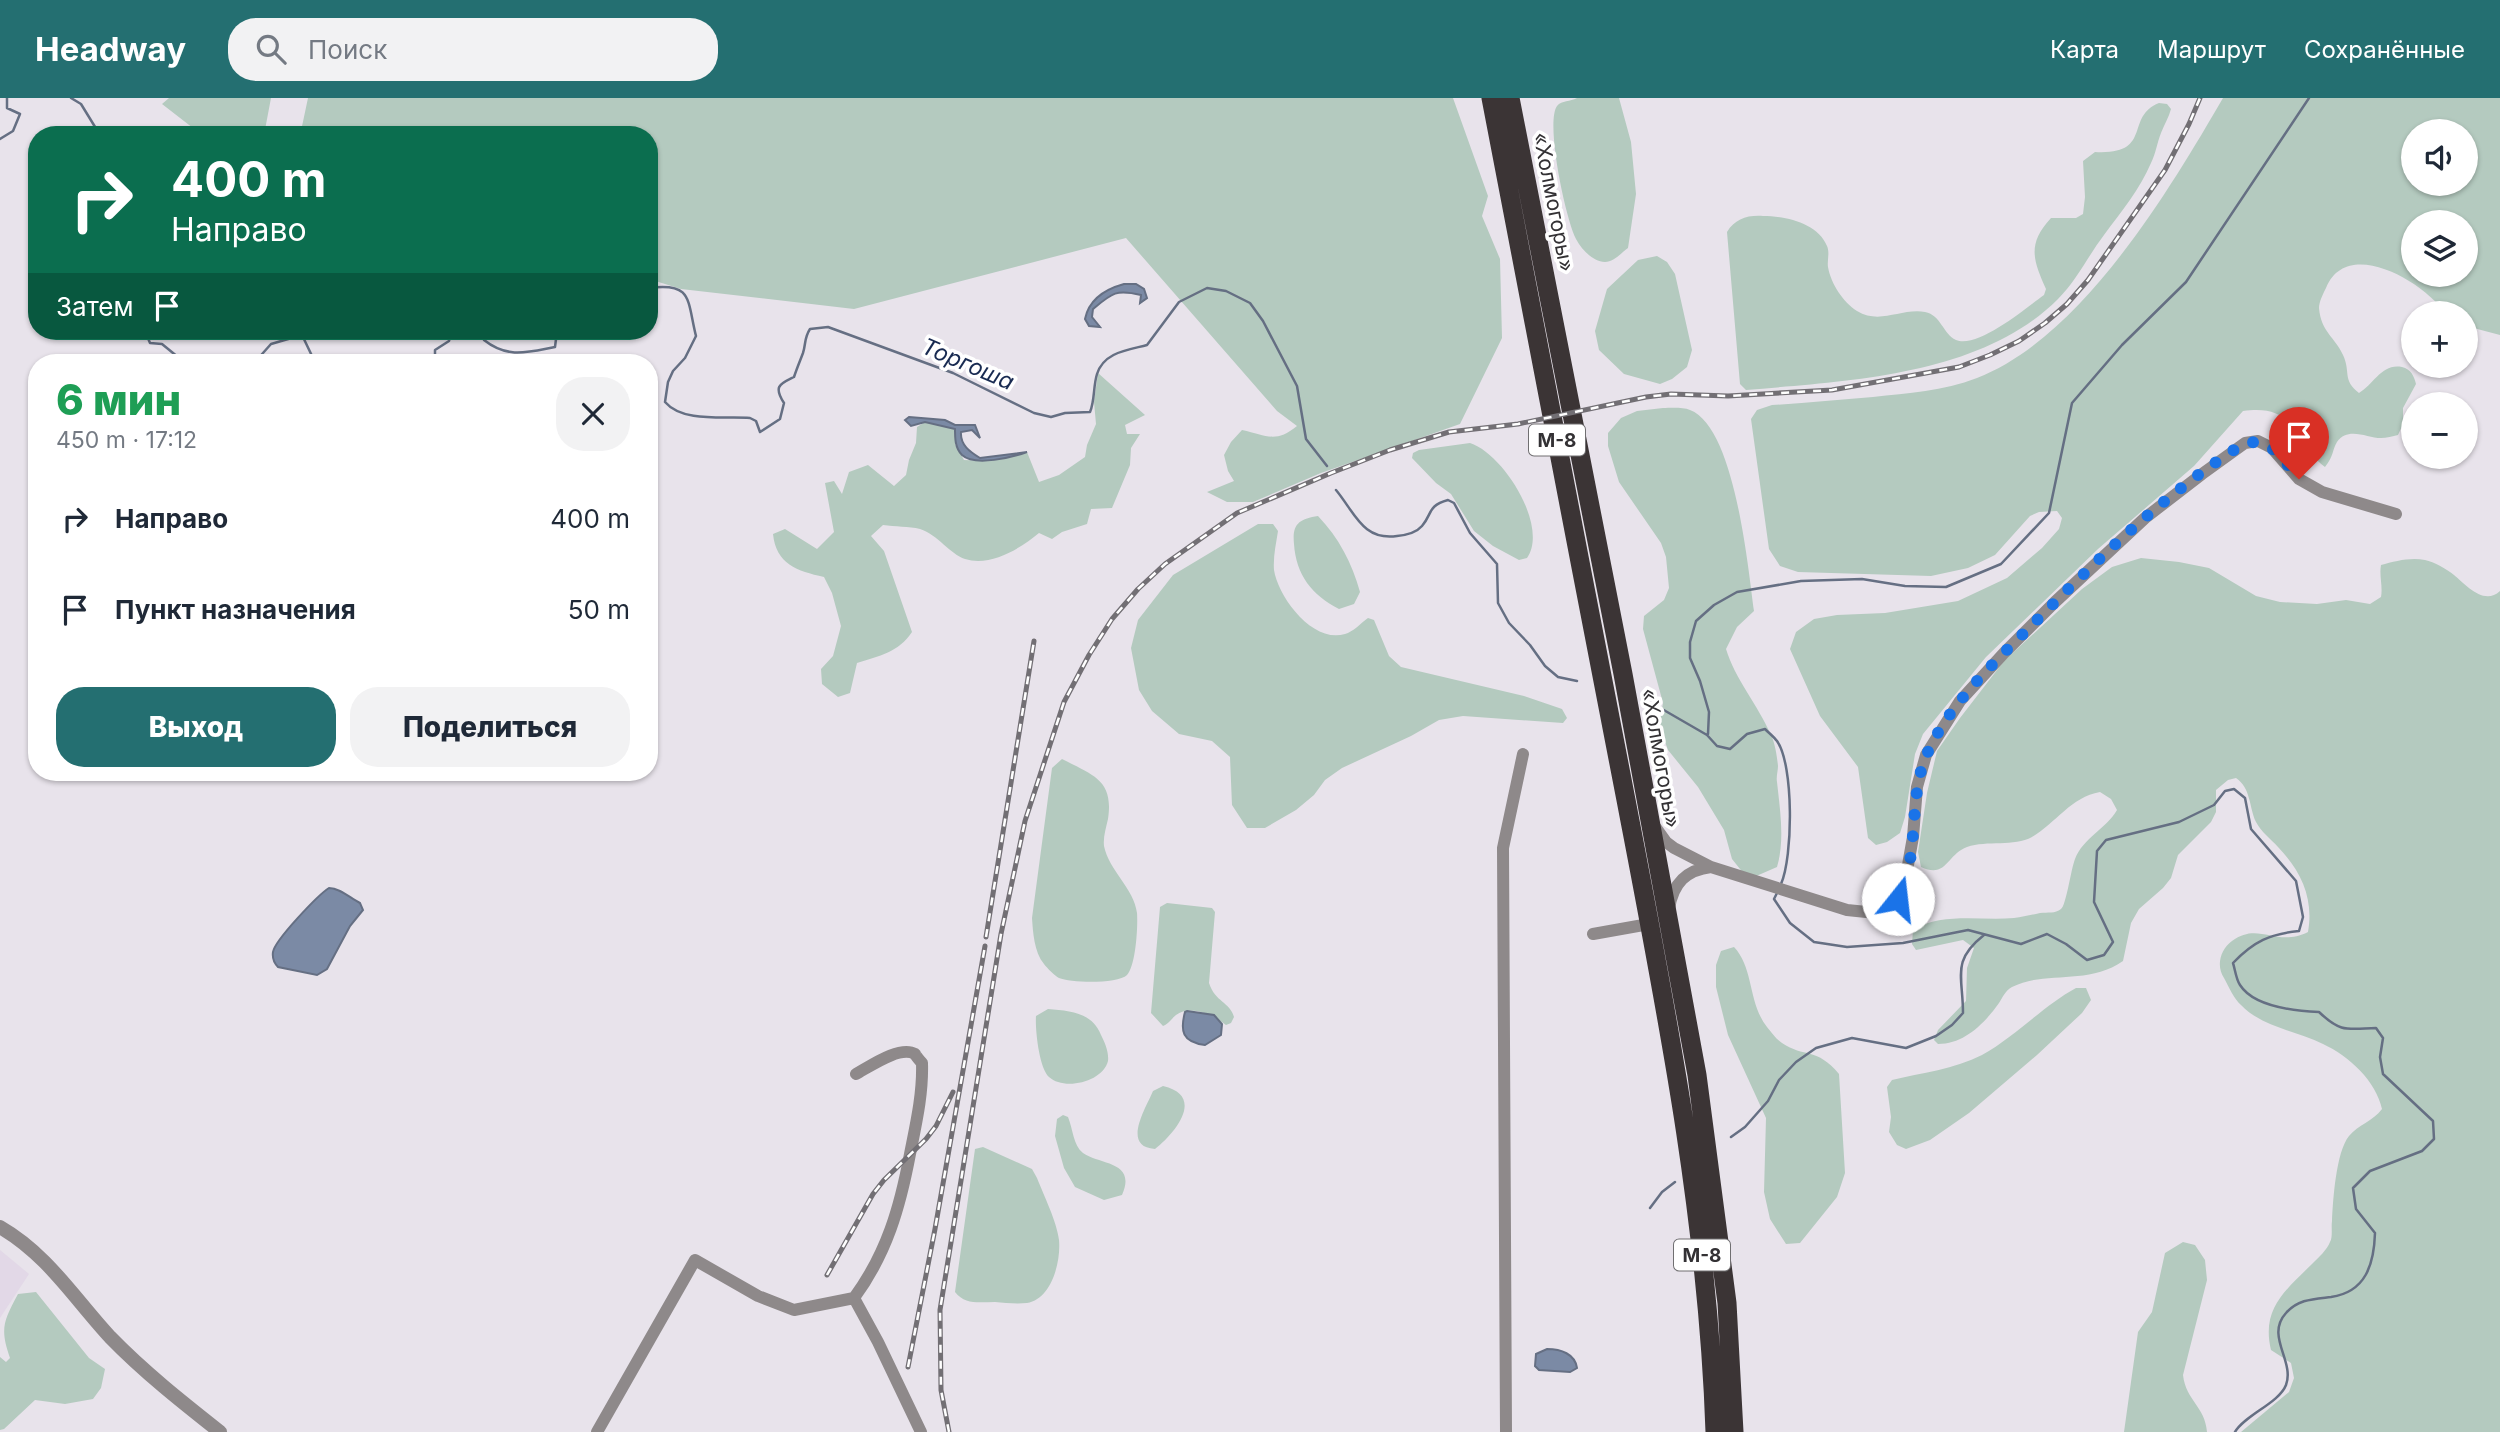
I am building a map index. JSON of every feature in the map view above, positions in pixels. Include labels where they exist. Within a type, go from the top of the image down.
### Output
[{"type":"highway","name":"«Холмогоры»","points":[[1491,98],[1649,924]]},
{"type":"highway","name":"«Холмогоры»","points":[[1510,98],[1697,1075],[1727,1303],[1734,1432]]},
{"type":"highway","name":"М-8","points":[[1649,924],[1698,1215],[1715,1432]]},
{"type":"street","points":[[1648,814],[1666,842],[1711,867],[1847,910],[1876,913],[1888,909],[1898,899],[1904,887],[1913,837],[1917,787],[1927,755],[1960,701],[2004,653],[2145,518],[2245,443],[2258,441],[2272,448],[2299,479],[2322,492],[2396,514]]},
{"type":"street","points":[[1506,1432],[1503,848],[1523,754]]},
{"type":"street","points":[[1668,917],[1671,898],[1686,875],[1695,869],[1711,867]]},
{"type":"street","points":[[1593,934],[1649,924]]},
{"type":"street","points":[[597,1432],[695,1260],[758,1296],[794,1310],[854,1298],[878,1260],[900,1206],[917,1126],[922,1063],[915,1054],[906,1052],[891,1055],[856,1074]]},
{"type":"street","points":[[0,1227],[32,1248],[110,1336],[141,1366],[220,1432]]},
{"type":"street","points":[[854,1298],[921,1432]]},
{"type":"shaded area","points":[[0,1250],[29,1274],[0,1318]]},
{"type":"green space","points":[[169,98],[271,98],[266,126],[190,126],[162,104]]},
{"type":"green space","points":[[308,98],[1453,98],[1488,196],[1482,216],[1500,259],[1502,338],[1460,424],[1321,473],[1253,502],[1227,502],[1207,492],[1234,481],[1224,455],[1242,430],[1270,437],[1282,435],[1297,426],[1277,411],[1126,238],[854,309],[681,289],[658,282],[658,126],[302,126]]},
{"type":"green space","points":[[1577,98],[1619,98],[1631,142],[1636,194],[1628,248],[1608,262],[1592,257],[1576,239],[1558,172],[1554,116],[1559,104]]},
{"type":"green space","points":[[2223,98],[2500,98],[2500,335],[2478,329],[2478,301],[2435,301],[2417,287],[2478,287],[2478,210],[2401,210],[2401,276],[2386,269],[2367,265],[2351,266],[2336,273],[2325,290],[2319,308],[2325,329],[2343,355],[2350,384],[2359,393],[2389,368],[2401,367],[2401,378],[2414,378],[2416,384],[2412,392],[2401,392],[2401,428],[2398,435],[2381,438],[2352,434],[2341,437],[2325,467],[2285,419],[2275,413],[2261,410],[2243,411],[2194,466],[2098,549],[1986,657],[1923,734],[1915,754],[1900,833],[1887,842],[1876,845],[1868,838],[1858,767],[1820,716],[1790,649],[1796,632],[1814,619],[1885,613],[1958,601],[2007,578],[2042,548],[2059,529],[2062,518],[2057,511],[2039,512],[2030,516],[1995,555],[1968,568],[1931,576],[1798,572],[1780,566],[1769,549],[1751,419],[1757,410],[1772,405],[1873,397],[1951,386],[1977,378],[2015,358],[2052,330],[2086,296],[2119,258],[2176,175]]},
{"type":"green space","points":[[2159,103],[2167,104],[2171,109],[2153,159],[2141,182],[2065,292],[2027,325],[1991,344],[1952,359],[1911,370],[1869,378],[1746,390],[1740,384],[1727,232],[1738,221],[1752,216],[1772,216],[1809,226],[1823,238],[1827,246],[1828,267],[1835,286],[1842,298],[1857,311],[1874,317],[1925,312],[1935,317],[1956,340],[1977,338],[2002,325],[2044,295],[2046,289],[2035,252],[2035,244],[2043,227],[2051,218],[2076,218],[2083,214],[2083,161],[2095,152],[2125,148],[2132,142],[2149,109]]},
{"type":"green space","points":[[1657,256],[1667,262],[1675,274],[1692,350],[1687,367],[1672,379],[1660,384],[1624,374],[1599,350],[1595,331],[1607,289],[1638,260]]},
{"type":"green space","points":[[1098,373],[1145,415],[1125,425],[1127,434],[1140,434],[1131,448],[1130,465],[1112,508],[1091,509],[1087,524],[1062,532],[1052,539],[1039,533],[1005,555],[975,561],[959,557],[920,529],[883,525],[871,536],[884,551],[912,632],[895,649],[857,663],[850,693],[838,697],[822,684],[821,669],[833,656],[841,626],[832,593],[824,577],[797,569],[783,559],[778,553],[773,534],[785,529],[817,549],[834,532],[825,483],[834,481],[842,494],[849,472],[868,465],[894,486],[906,475],[916,443],[917,427],[925,422],[955,429],[955,444],[964,460],[987,461],[1027,452],[1039,482],[1059,475],[1085,457],[1096,424],[1094,402]]},
{"type":"green space","points":[[1663,408],[1690,410],[1705,422],[1718,443],[1737,501],[1754,611],[1737,627],[1726,649],[1774,742],[1781,825],[1777,867],[1754,877],[1744,874],[1732,859],[1724,830],[1698,787],[1668,750],[1659,725],[1663,703],[1643,629],[1644,616],[1664,600],[1669,588],[1666,557],[1661,543],[1619,482],[1608,446],[1608,433],[1621,418],[1637,411]]},
{"type":"green space","points":[[1470,443],[1496,461],[1520,493],[1532,528],[1532,545],[1527,558],[1519,560],[1493,546],[1474,531],[1451,494],[1412,458],[1413,453],[1419,450]]},
{"type":"green space","points":[[1318,516],[1344,551],[1360,592],[1354,604],[1339,609],[1307,583],[1295,555],[1296,527],[1306,519]]},
{"type":"green space","points":[[1258,524],[1273,524],[1278,531],[1274,570],[1282,593],[1299,616],[1321,632],[1345,634],[1368,618],[1374,620],[1389,656],[1401,667],[1524,696],[1562,709],[1567,718],[1563,723],[1463,716],[1439,720],[1342,768],[1325,780],[1314,795],[1296,810],[1265,828],[1247,828],[1232,805],[1230,757],[1212,741],[1179,734],[1152,711],[1139,690],[1131,648],[1138,620],[1173,575]]},
{"type":"green space","points":[[2141,558],[2209,568],[2256,596],[2280,602],[2317,604],[2346,600],[2370,604],[2381,597],[2381,565],[2409,559],[2436,564],[2482,595],[2494,595],[2500,591],[2500,1432],[2241,1432],[2289,1392],[2294,1378],[2291,1363],[2271,1350],[2269,1335],[2273,1311],[2285,1291],[2329,1245],[2341,1153],[2349,1136],[2382,1109],[2368,1079],[2352,1062],[2313,1039],[2259,1019],[2236,1000],[2222,973],[2220,958],[2232,941],[2251,933],[2277,937],[2297,936],[2308,932],[2309,920],[2307,896],[2299,875],[2286,856],[2258,826],[2247,792],[2236,778],[2228,780],[2216,790],[2216,812],[2211,822],[2178,855],[2171,878],[2163,888],[2139,909],[2131,923],[2123,961],[2095,973],[2038,979],[2012,987],[1987,1018],[1965,1037],[1938,1044],[1934,1040],[1938,1030],[1966,1001],[1967,968],[1974,948],[1963,940],[1916,950],[1912,944],[1913,930],[1924,924],[1949,919],[2014,918],[2059,911],[2065,901],[2073,864],[2079,852],[2117,810],[2111,799],[2100,792],[2090,795],[2072,805],[2032,837],[2017,842],[1967,847],[1960,850],[1942,868],[1930,870],[1921,867],[1918,852],[1937,751],[2004,661],[2082,589],[2112,567]]},
{"type":"green space","points":[[1062,759],[1099,780],[1108,795],[1104,846],[1111,864],[1127,887],[1137,913],[1136,945],[1132,963],[1127,975],[1122,978],[1083,982],[1065,980],[1049,970],[1038,954],[1032,918],[1052,768]]},
{"type":"green space","points":[[1167,903],[1212,908],[1215,912],[1209,983],[1215,994],[1232,1012],[1234,1017],[1231,1023],[1226,1025],[1209,1015],[1189,1011],[1176,1015],[1163,1026],[1151,1013],[1160,907]]},
{"type":"green space","points":[[1734,947],[1745,965],[1761,1018],[1772,1033],[1790,1048],[1824,1060],[1839,1074],[1845,1173],[1837,1197],[1800,1243],[1786,1244],[1770,1219],[1764,1192],[1766,1118],[1728,1035],[1716,987],[1716,965],[1721,951]]},
{"type":"green space","points":[[2076,988],[2086,988],[2091,1000],[2082,1013],[2037,1055],[1969,1113],[1930,1140],[1906,1149],[1897,1145],[1889,1132],[1891,1117],[1887,1087],[1892,1080],[1949,1067],[1982,1055]]},
{"type":"green space","points":[[1048,1009],[1079,1014],[1097,1027],[1108,1058],[1105,1068],[1099,1074],[1073,1084],[1049,1077],[1040,1057],[1036,1022],[1036,1016]]},
{"type":"green space","points":[[1163,1086],[1176,1091],[1183,1098],[1183,1115],[1171,1134],[1155,1149],[1145,1147],[1139,1141],[1139,1126],[1153,1091]]},
{"type":"green space","points":[[1063,1115],[1068,1117],[1075,1141],[1083,1153],[1121,1170],[1125,1176],[1122,1195],[1104,1200],[1075,1187],[1064,1168],[1055,1136],[1057,1119]]},
{"type":"green space","points":[[983,1147],[1032,1169],[1056,1225],[1059,1249],[1053,1278],[1043,1294],[1027,1303],[973,1302],[963,1299],[955,1292],[975,1149]]},
{"type":"green space","points":[[2183,1242],[2195,1245],[2205,1260],[2207,1280],[2183,1375],[2188,1391],[2206,1423],[2207,1432],[2124,1432],[2138,1332],[2152,1312],[2165,1253]]},
{"type":"green space","points":[[36,1292],[89,1358],[105,1369],[101,1388],[93,1399],[65,1404],[35,1400],[0,1430],[0,1357],[6,1362],[10,1358],[4,1332],[6,1319],[18,1294]]},
{"type":"water","points":[[1124,284],[1136,284],[1144,289],[1147,298],[1140,303],[1141,295],[1126,292],[1110,296],[1093,309],[1092,317],[1100,327],[1089,326],[1085,319],[1094,300]]},
{"type":"water","points":[[909,417],[945,420],[955,425],[975,425],[980,438],[972,430],[961,432],[961,437],[966,448],[980,458],[1027,452],[994,460],[968,459],[958,449],[955,429],[925,422],[911,426],[905,420]]},
{"type":"water","points":[[329,888],[341,891],[360,903],[363,910],[350,926],[327,969],[317,975],[278,967],[274,962],[273,952],[281,938]]},
{"type":"water","points":[[1187,1011],[1214,1015],[1222,1024],[1221,1035],[1205,1045],[1191,1041],[1184,1035],[1183,1030],[1183,1019]]},
{"type":"water","points":[[1547,1349],[1566,1353],[1576,1363],[1577,1368],[1570,1372],[1539,1370],[1535,1366],[1536,1354]]},
{"type":"waterway","name":"Торгоша","points":[[0,139],[13,131],[20,114],[7,108],[7,98]]},
{"type":"waterway","name":"Торгоша","points":[[71,98],[81,104],[94,126]]},
{"type":"waterway","points":[[1708,734],[1709,712],[1690,658],[1690,642],[1696,621],[1714,605],[1737,592],[1801,581],[1862,579],[1905,586],[1946,587],[2001,564],[2049,513],[2072,403],[2122,345],[2186,282],[2309,98]]},
{"type":"waterway","name":"Торгоша","points":[[658,287],[674,288],[686,296],[696,336],[685,358],[673,371],[665,402],[673,409],[693,416],[750,418],[756,421],[760,432],[780,419],[784,403],[779,389],[794,377],[810,329],[828,327],[953,373],[1034,413],[1051,417],[1065,413],[1090,412],[1097,374],[1105,361],[1118,353],[1147,345],[1179,302],[1207,288],[1226,291],[1250,303],[1263,321],[1297,386],[1306,439],[1327,466]]},
{"type":"waterway","name":"Торгоша","points":[[149,340],[150,343],[162,344],[174,354]]},
{"type":"waterway","name":"Торгоша","points":[[262,354],[271,344],[285,340]]},
{"type":"waterway","name":"Торгоша","points":[[304,340],[311,354]]},
{"type":"waterway","name":"Торгоша","points":[[435,354],[435,350],[449,340]]},
{"type":"waterway","name":"Торгоша","points":[[484,340],[501,350],[518,353],[555,347],[556,340]]},
{"type":"waterway","name":"Торгоша","points":[[1336,490],[1361,524],[1368,530],[1385,536],[1401,536],[1414,532],[1422,526],[1437,505],[1448,500],[1454,503],[1470,533],[1497,564],[1498,603],[1509,623],[1545,666],[1558,677],[1577,681]]},
{"type":"waterway","name":"Торгоша","points":[[1662,709],[1707,735],[1717,746],[1730,749],[1747,734],[1765,729],[1777,741],[1783,753],[1790,811],[1788,854],[1781,884]]},
{"type":"waterway","name":"Торгоша","points":[[1777,893],[1774,899],[1790,923],[1814,942],[1847,947],[1903,943],[1968,930],[2021,944],[2047,934],[2087,960],[2104,955],[2113,942],[2094,902],[2097,851],[2106,840],[2179,822],[2214,805],[2225,791],[2234,789],[2245,798],[2251,829],[2296,881],[2303,917],[2299,931],[2263,940],[2233,963],[2239,983],[2246,992],[2265,1003],[2288,1009],[2319,1012],[2339,1027],[2376,1028],[2383,1038],[2380,1057],[2383,1074],[2433,1121],[2434,1139],[2422,1151],[2370,1171],[2353,1188],[2356,1209],[2375,1233],[2373,1255],[2366,1275],[2360,1283],[2343,1294],[2301,1302],[2286,1313],[2278,1331],[2287,1367],[2286,1385],[2276,1398],[2246,1420],[2235,1432]]},
{"type":"waterway","points":[[1731,1137],[1745,1127],[1768,1101],[1779,1080],[1796,1062],[1816,1048],[1852,1038],[1906,1048],[1936,1036],[1952,1025],[1963,1013],[1963,961],[1974,944],[1984,935]]},
{"type":"waterway","points":[[1650,1208],[1662,1192],[1675,1182]]},
{"type":"railway","points":[[949,1432],[941,1390],[940,1310],[1001,934],[1025,821],[1064,702],[1112,619],[1138,589],[1165,564],[1237,513],[1390,450],[1449,432],[1518,424],[1671,394],[1728,396],[1832,390],[1959,367],[1990,355],[2019,341],[2045,323],[2067,304],[2088,280],[2165,170],[2200,98]]},
{"type":"railway","points":[[986,937],[1034,641]]},
{"type":"railway","points":[[908,1367],[985,946]]},
{"type":"railway","points":[[827,1275],[873,1194],[926,1139],[936,1126],[953,1092]]},
{"type":"route","points":[[1898,899],[1904,887],[1913,837],[1917,787],[1927,755],[1960,701],[2004,653],[2145,518],[2245,443],[2258,441],[2272,448],[2299,479]]}]
